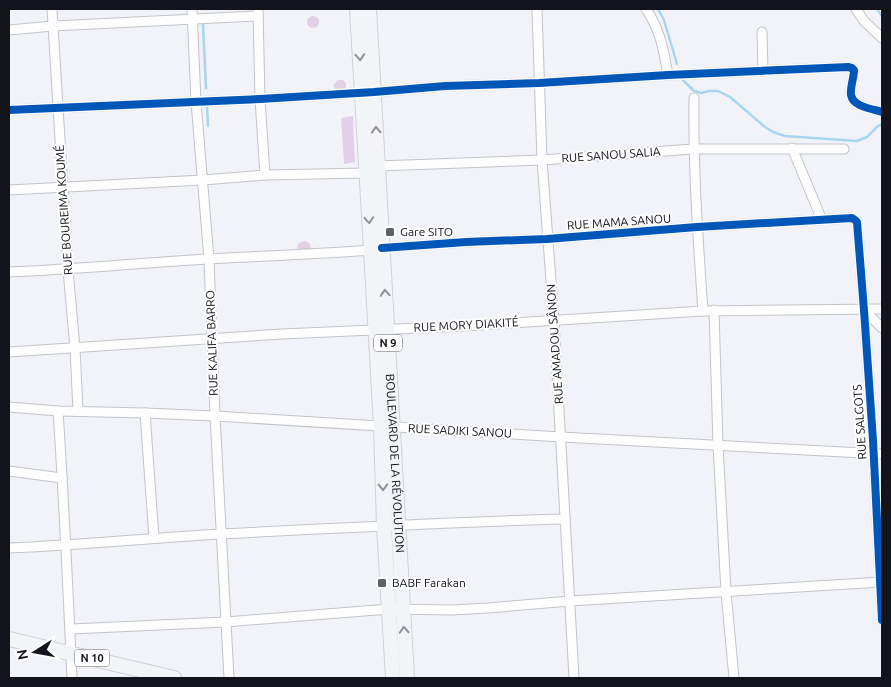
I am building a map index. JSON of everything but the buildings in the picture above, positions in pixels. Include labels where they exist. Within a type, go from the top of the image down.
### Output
[{"type":"main road","name":"BOULEVARD DE LA RÉVOLUTION","points":[[357,9],[368,92]]},
{"type":"main road","name":"BOULEVARD DE LA RÉVOLUTION","points":[[368,9],[368,92],[391,525],[396,609],[407,678]]},
{"type":"main road","name":"BOULEVARD DE LA RÉVOLUTION","points":[[393,678],[396,609]]},
{"type":"main road","name":"N 10","points":[[9,639],[139,678]]},
{"type":"main road","name":"N 10","points":[[9,648],[174,678]]},
{"type":"street","name":"RUE BOUREIMA KOUMÉ","points":[[52,9],[78,411]]},
{"type":"street","name":"RUE KALIFA BARRO","points":[[192,9],[196,102],[208,259],[229,678]]},
{"type":"street","name":"RUE AMADOU SÂNON","points":[[537,9],[542,160],[554,321],[574,678]]},
{"type":"street","points":[[646,9],[660,35],[668,75]]},
{"type":"street","points":[[856,9],[864,21],[882,38]]},
{"type":"street","points":[[9,30],[192,19],[258,12],[260,99],[265,176]]},
{"type":"street","points":[[762,32],[763,70]]},
{"type":"street","points":[[9,110],[260,99],[444,86],[850,67],[854,70],[851,94],[853,100],[860,105],[882,112]]},
{"type":"street","points":[[694,98],[693,149],[703,310]]},
{"type":"street","points":[[792,148],[822,220]]},
{"type":"street","name":"RUE SANOU SALIA","points":[[9,190],[542,160],[693,149],[844,148]]},
{"type":"street","name":"RUE MAMA SANOU","points":[[9,272],[68,270],[466,242],[547,239],[697,227],[852,218],[857,222]]},
{"type":"street","name":"RUE SALGOTS","points":[[857,222],[878,454],[882,620]]},
{"type":"street","name":"RUE MORY DIAKITÉ","points":[[9,352],[212,338],[554,321],[703,310],[882,309]]},
{"type":"street","points":[[714,310],[718,445],[726,592],[734,678]]},
{"type":"street","points":[[864,310],[882,328]]},
{"type":"street","name":"RUE SADIKI SANOU","points":[[9,407],[58,411],[215,416],[878,454]]},
{"type":"street","points":[[58,411],[71,630],[72,678]]},
{"type":"street","points":[[145,413],[154,538]]},
{"type":"street","points":[[9,471],[62,478]]},
{"type":"street","points":[[9,548],[391,525],[565,519]]},
{"type":"street","points":[[71,630],[226,622],[396,609],[452,610],[881,582]]},
{"type":"shaded area","points":[[315,16],[318,17],[318,27],[311,28],[308,27],[307,20],[308,17]]},
{"type":"shaded area","points":[[338,80],[343,80],[346,83],[346,90],[335,91],[333,85]]},
{"type":"shaded area","points":[[353,116],[355,162],[344,164],[341,118]]},
{"type":"shaded area","points":[[306,241],[310,244],[311,251],[297,250],[299,243]]},
{"type":"waterway","points":[[658,9],[664,20],[677,64]]},
{"type":"waterway","points":[[877,9],[882,16]]},
{"type":"waterway","points":[[203,24],[206,88]]},
{"type":"waterway","points":[[683,80],[694,91],[701,93],[718,91],[730,97],[765,127],[785,136],[857,141],[867,137],[882,124]]},
{"type":"waterway","points":[[207,104],[208,126]]},
{"type":"cycle path","points":[[9,110],[260,99],[445,86],[848,67],[854,70],[851,95],[855,102],[864,107],[882,112]]},
{"type":"cycle path","points":[[382,248],[547,239],[697,227],[852,218],[855,220],[857,222],[873,440],[882,620]]},
{"type":"place","name":"Gare SITO","points":[[390,232]]},
{"type":"place","name":"BABF Farakan","points":[[382,583]]}]
